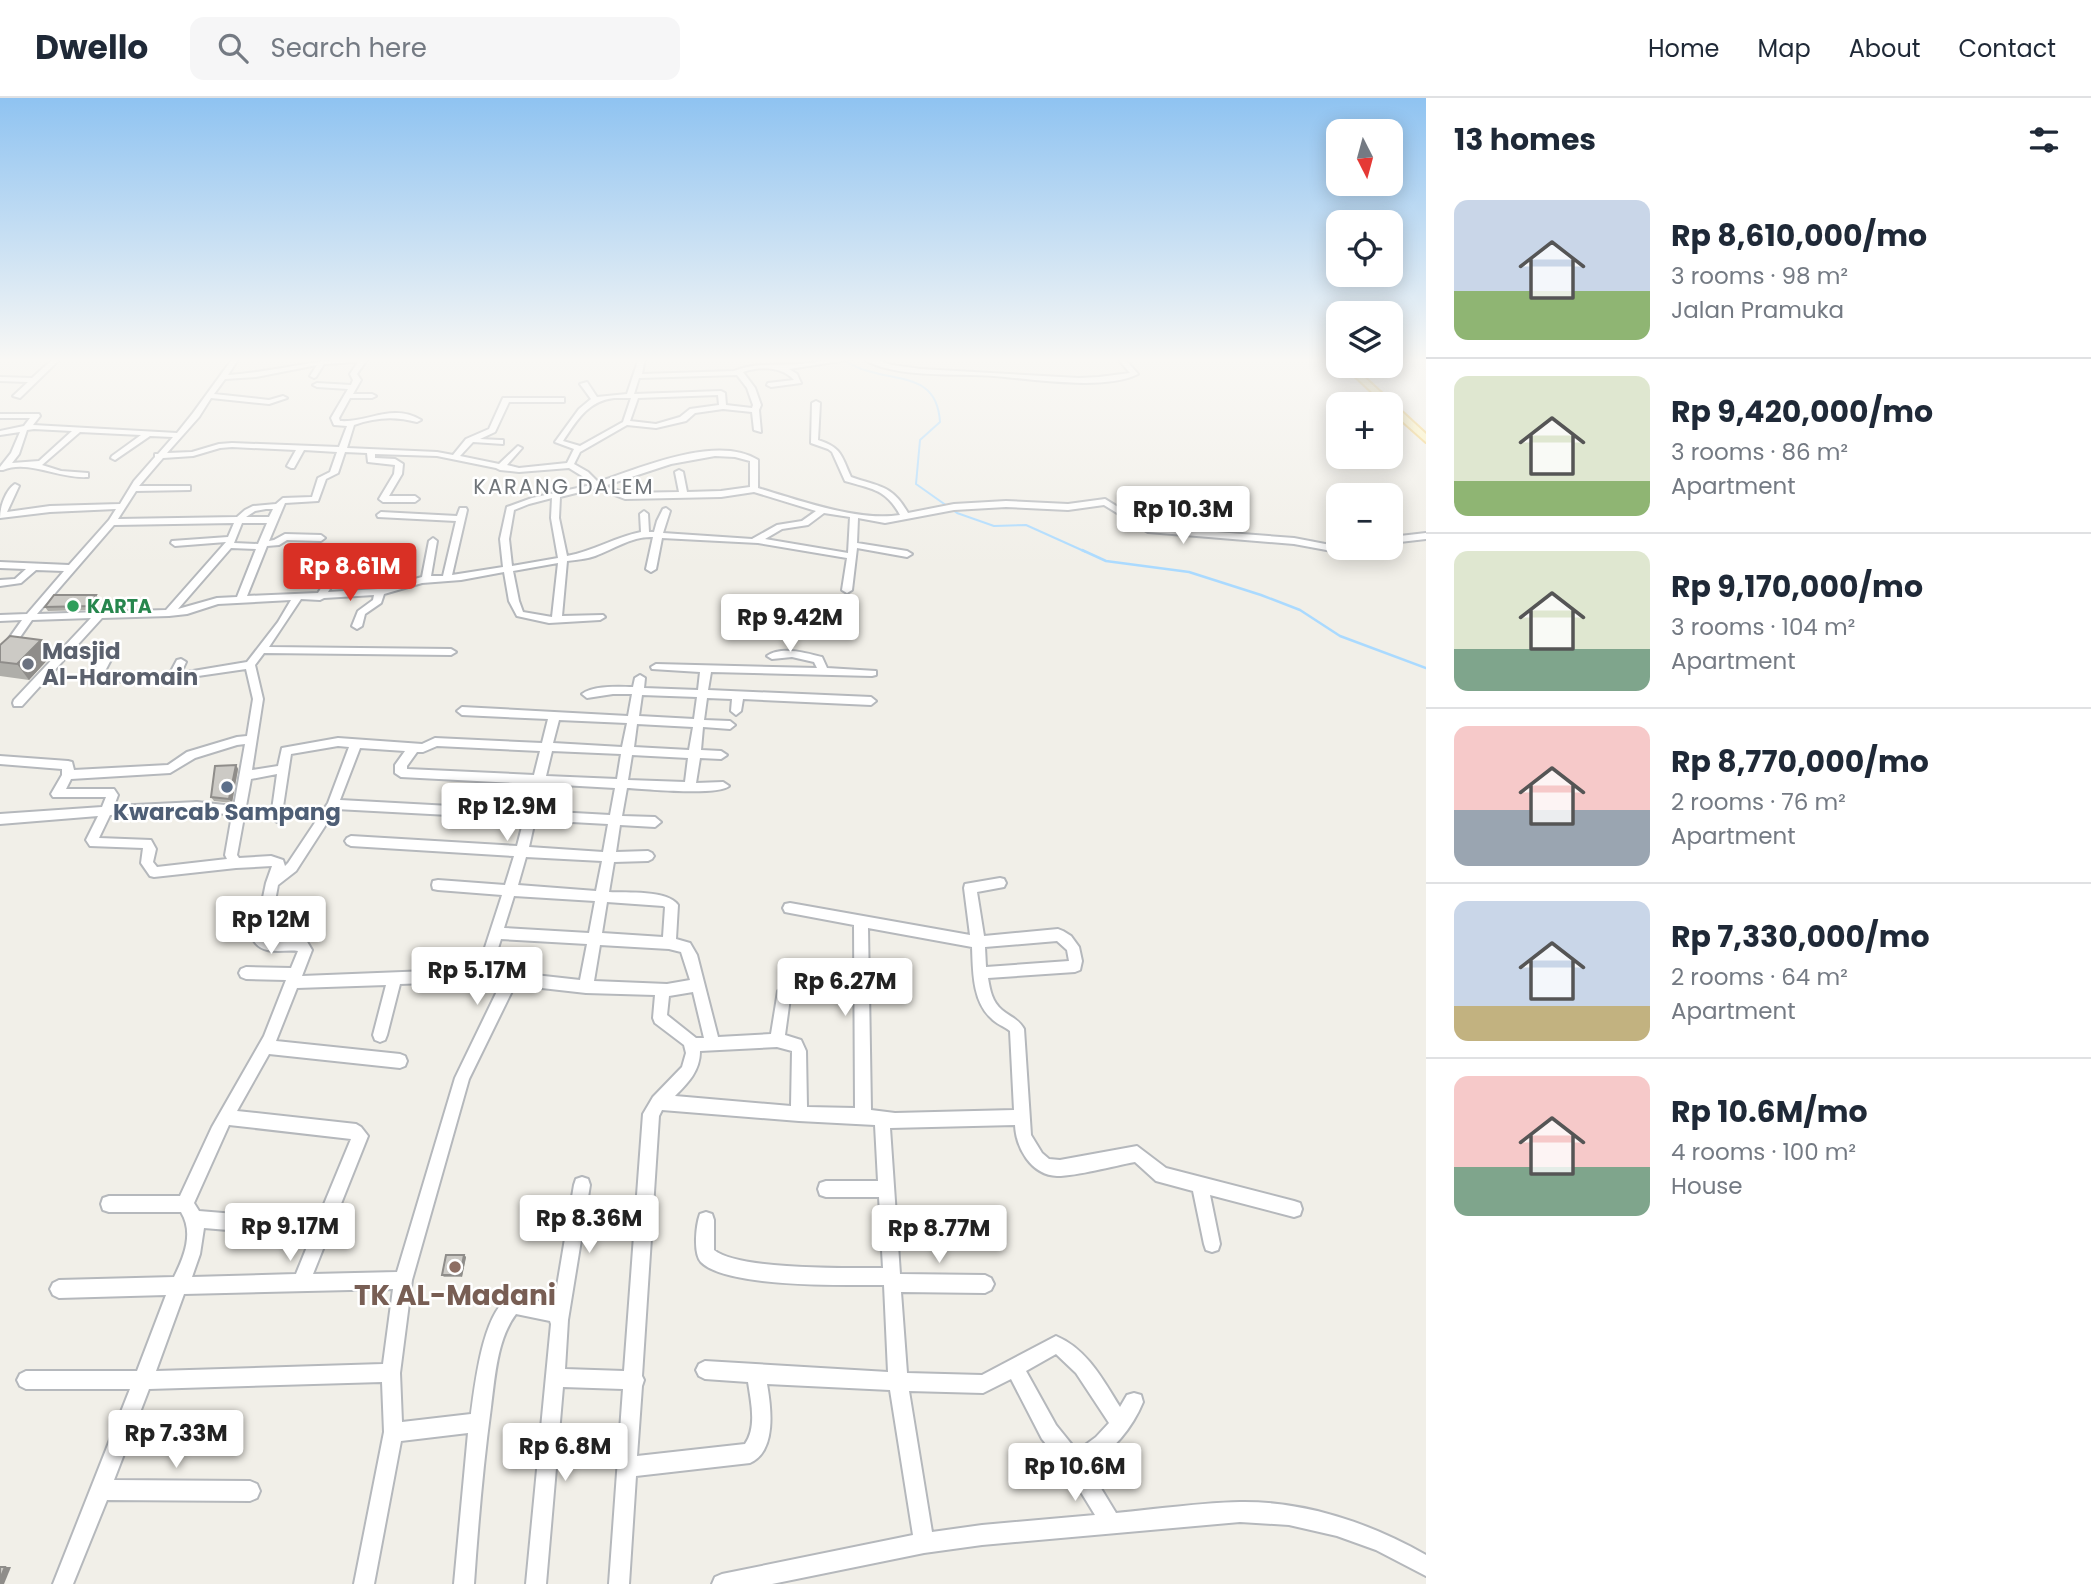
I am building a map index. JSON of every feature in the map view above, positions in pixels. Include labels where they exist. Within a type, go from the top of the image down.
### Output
[{"type":"street","points":[[3,468],[15,454],[28,427]]},
{"type":"street","points":[[0,658],[30,617],[112,522],[133,489],[183,427]]},
{"type":"street","points":[[240,601],[278,507],[283,502],[315,499],[322,478],[334,473],[350,427]]},
{"type":"street","points":[[456,456],[469,441],[493,427]]},
{"type":"street","points":[[568,427],[559,440],[579,450]]},
{"type":"street","points":[[570,465],[579,450],[618,427]]},
{"type":"street","points":[[815,427],[814,441],[835,451],[848,479],[888,492],[906,517]]},
{"type":"street","points":[[0,433],[78,430],[177,435]]},
{"type":"street","points":[[3,468],[33,465],[43,461],[78,430]]},
{"type":"street","points":[[115,458],[150,432]]},
{"type":"street","points":[[469,441],[500,442]]},
{"type":"street","points":[[158,456],[193,454],[232,445],[456,456],[500,468],[528,471],[570,465],[585,474],[597,486],[625,496],[725,494],[754,489],[822,510],[879,521],[954,507],[1068,507],[1105,502],[1148,529],[1326,546]]},
{"type":"street","points":[[291,466],[301,448]]},
{"type":"street","points":[[500,468],[518,448]]},
{"type":"street","points":[[371,452],[371,460],[393,461],[399,464],[398,474],[383,499],[415,499]]},
{"type":"street","points":[[600,617],[537,619],[520,614],[513,599],[503,547],[505,522],[510,509],[597,486],[686,457],[730,454],[750,457],[756,462],[754,489]]},
{"type":"street","points":[[33,465],[61,473],[85,475]]},
{"type":"street","points":[[679,472],[683,493]]},
{"type":"street","points":[[0,515],[15,486]]},
{"type":"street","points":[[133,489],[187,488]]},
{"type":"street","points":[[556,497],[555,518],[563,559],[557,619]]},
{"type":"street","points":[[0,515],[50,509],[121,506]]},
{"type":"street","points":[[169,613],[230,542],[239,520],[247,510],[255,507],[278,507]]},
{"type":"street","points":[[0,618],[169,613],[187,611],[217,601],[379,592],[426,579],[507,570],[589,555],[645,534],[740,542],[805,534],[822,510]]},
{"type":"street","points":[[651,569],[657,535],[666,511]]},
{"type":"street","points":[[381,515],[461,514],[447,578]]},
{"type":"street","points":[[645,514],[645,534]]},
{"type":"street","points":[[847,590],[854,516]]},
{"type":"street","points":[[112,522],[272,520]]},
{"type":"street","points":[[759,541],[780,527],[805,534],[852,556]]},
{"type":"street","points":[[1403,539],[1426,536]]},
{"type":"street","points":[[175,543],[230,542],[261,546],[276,543],[285,537],[321,538]]},
{"type":"street","points":[[426,579],[433,541]]},
{"type":"street","points":[[853,545],[906,554]]},
{"type":"street","points":[[320,597],[341,563]]},
{"type":"street","points":[[0,565],[73,568]]},
{"type":"street","points":[[0,583],[18,581],[34,567]]},
{"type":"street","points":[[358,626],[361,613],[378,601],[379,592]]},
{"type":"street","points":[[110,652],[102,664],[99,676],[143,681],[250,665],[298,598]]},
{"type":"street","points":[[18,703],[99,615]]},
{"type":"street","points":[[261,650],[451,652]]},
{"type":"street","points":[[772,656],[808,655],[818,659],[823,671]]},
{"type":"street","points":[[173,678],[181,662]]},
{"type":"street","points":[[236,863],[231,855],[247,775],[258,699],[250,665]]},
{"type":"street","points":[[656,667],[872,673]]},
{"type":"street","points":[[690,787],[706,667]]},
{"type":"street","points":[[586,987],[640,678]]},
{"type":"street","points":[[587,694],[613,690],[871,701]]},
{"type":"street","points":[[736,711],[738,696]]},
{"type":"street","points":[[463,711],[554,718],[730,725]]},
{"type":"street","points":[[483,975],[499,933],[522,851],[554,718]]},
{"type":"street","points":[[68,775],[170,769],[191,755],[237,741],[251,740]]},
{"type":"street","points":[[277,817],[286,751],[338,742],[424,748],[435,742],[721,755]]},
{"type":"street","points":[[271,883],[292,867],[333,804],[356,744]]},
{"type":"street","points":[[414,747],[401,765],[401,773],[690,787],[723,786]]},
{"type":"street","points":[[0,760],[68,765],[68,775],[57,794],[110,792],[112,794],[106,811],[92,840],[94,843],[146,843],[150,849],[147,863],[149,870],[154,872],[271,861],[278,862],[280,866],[271,883],[261,941],[265,944],[303,945],[305,950],[265,1047],[225,1117],[185,1204]]},
{"type":"street","points":[[247,775],[283,769]]},
{"type":"street","points":[[333,804],[655,822]]},
{"type":"street","points":[[0,819],[197,806],[240,811]]},
{"type":"street","points":[[351,841],[648,856]]},
{"type":"street","points":[[1000,883],[970,888],[981,973],[989,1005],[996,1015],[1012,1023],[1017,1029],[1022,1117],[1026,1144],[1034,1156],[1051,1168],[1137,1154],[1162,1175],[1294,1209]]},
{"type":"street","points":[[438,885],[666,901],[672,905],[669,943]]},
{"type":"street","points":[[790,908],[978,942],[1058,935],[1065,937],[1074,947],[1077,960],[1075,966],[981,973]]},
{"type":"street","points":[[861,920],[863,1116]]},
{"type":"street","points":[[499,933],[669,943],[685,947],[690,955],[713,1044]]},
{"type":"street","points":[[246,973],[295,978],[394,979],[483,975],[586,987],[659,988],[664,991],[697,985]]},
{"type":"street","points":[[364,1584],[393,1432],[391,1373],[403,1280],[462,1078],[511,978]]},
{"type":"street","points":[[380,1035],[394,979]]},
{"type":"street","points":[[777,1040],[783,995],[791,990],[816,990]]},
{"type":"street","points":[[619,1584],[635,1380],[649,1127],[651,1114],[658,1102],[692,1066],[693,1045],[686,1036],[660,1018],[664,991]]},
{"type":"street","points":[[693,1045],[777,1040],[796,1045],[799,1051],[799,1115]]},
{"type":"street","points":[[265,1047],[400,1061]]},
{"type":"street","points":[[658,1102],[799,1115],[863,1116],[882,1120],[930,1122],[1022,1117]]},
{"type":"street","points":[[225,1117],[356,1132],[360,1136],[301,1282]]},
{"type":"street","points":[[882,1120],[884,1189],[898,1381],[924,1544]]},
{"type":"street","points":[[536,1584],[559,1318],[582,1185]]},
{"type":"street","points":[[1200,1186],[1212,1244]]},
{"type":"street","points":[[826,1189],[884,1189]]},
{"type":"street","points":[[109,1203],[185,1204]]},
{"type":"street","points":[[63,1584],[102,1490],[178,1286],[187,1269],[197,1232],[195,1219],[185,1204]]},
{"type":"street","points":[[195,1219],[322,1230]]},
{"type":"street","points":[[706,1220],[705,1254],[712,1263],[735,1269],[985,1284]]},
{"type":"street","points":[[59,1289],[403,1280]]},
{"type":"street","points":[[464,1584],[479,1422],[494,1336],[506,1308],[512,1306],[555,1313],[559,1318]]},
{"type":"street","points":[[705,1370],[984,1384],[1056,1345],[1064,1346],[1120,1424]]},
{"type":"street","points":[[1014,1367],[1049,1432],[1074,1464],[1110,1522]]},
{"type":"street","points":[[26,1380],[144,1380],[391,1373]]},
{"type":"street","points":[[627,1467],[750,1453],[759,1442],[761,1427],[756,1373]]},
{"type":"street","points":[[555,1378],[635,1380]]},
{"type":"street","points":[[1074,1464],[1105,1444],[1134,1402]]},
{"type":"street","points":[[393,1432],[479,1422]]},
{"type":"street","points":[[102,1490],[250,1491]]},
{"type":"street","points":[[722,1584],[924,1544],[1110,1522],[1240,1512],[1273,1512],[1346,1529],[1398,1548],[1426,1566]]},
{"type":"building","points":[[54,595],[96,595],[89,606],[45,607]]},
{"type":"building","points":[[10,636],[41,640],[17,664],[0,662],[0,645]]},
{"type":"building","points":[[236,765],[229,799],[211,797],[215,766]]},
{"type":"building","name":"TK AL-Madani","points":[[446,1255],[464,1255],[460,1275],[442,1275]]},
{"type":"waterway","points":[[934,427],[920,440],[916,484],[957,513],[994,526],[1026,525],[1086,552]]},
{"type":"waterway","points":[[1082,550],[1106,561],[1189,572],[1261,595],[1300,610],[1340,636],[1426,668]]},
{"type":"place","name":"KARTA","points":[[73,606]]},
{"type":"place","name":"Masjid Al-Haromain","points":[[28,664]]},
{"type":"place","name":"Kwarcab Sampang","points":[[227,787]]},
{"type":"place","name":"TK AL-Madani","points":[[455,1267]]},
{"type":"district","name":"KARANG DALEM","points":[[564,487]]}]
